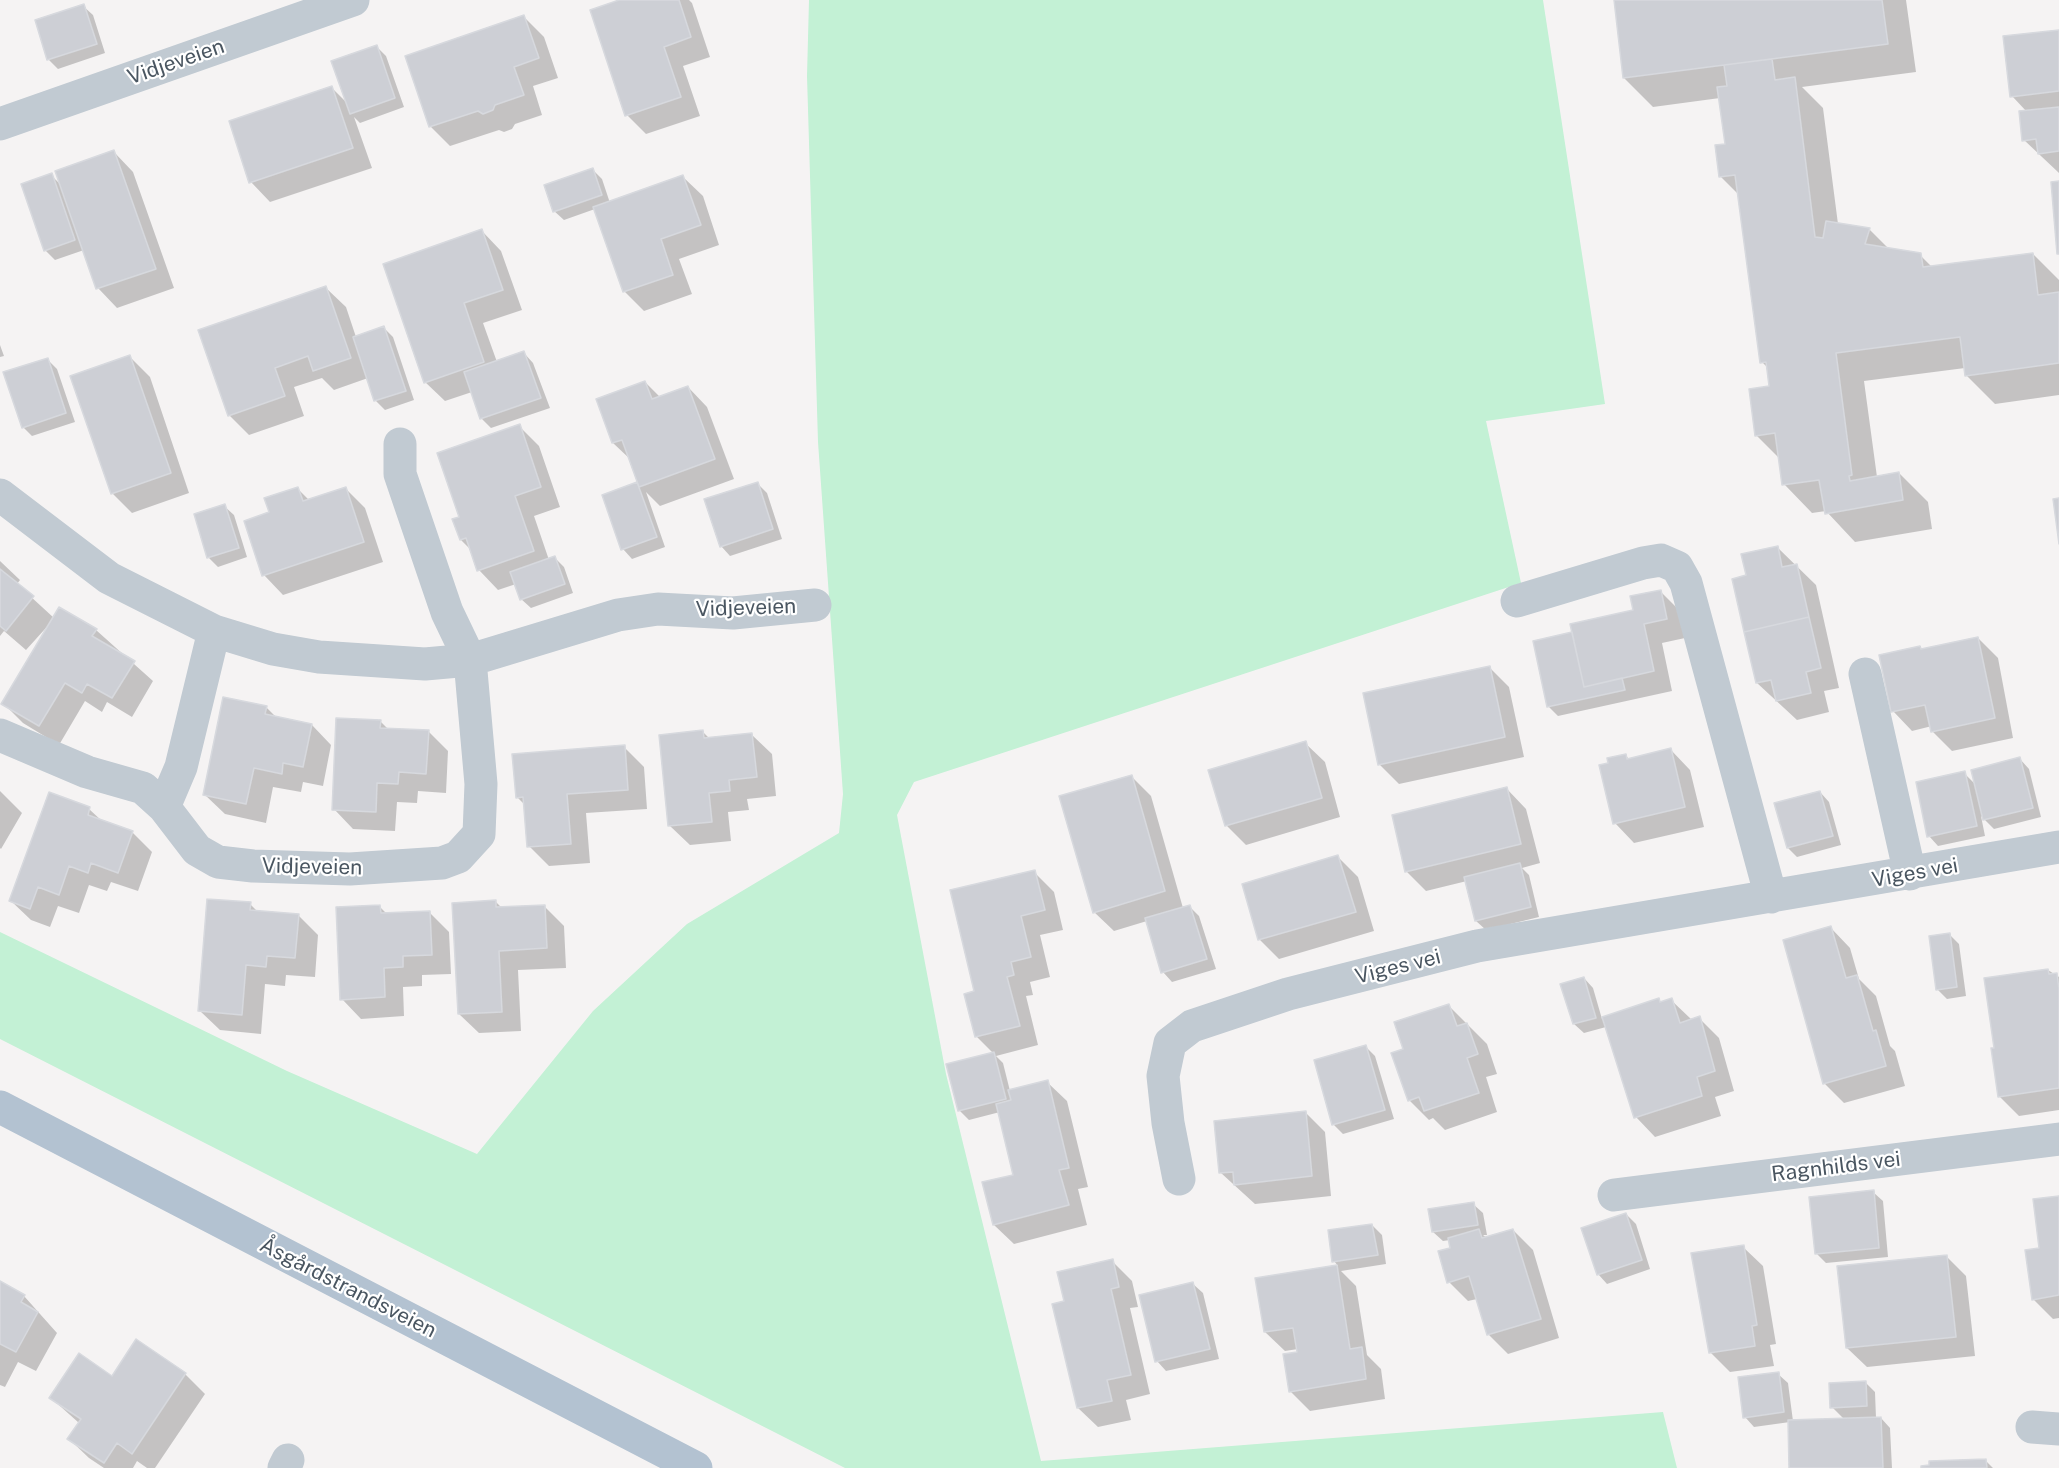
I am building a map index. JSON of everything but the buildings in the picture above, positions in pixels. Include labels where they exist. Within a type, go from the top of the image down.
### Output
[{"type":"main road","name":"Åsgårdstrandsveien","points":[[0,1107],[696,1468]]},
{"type":"street","name":"Vidjeveien","points":[[0,124],[353,0]]},
{"type":"street","name":"Vidjeveien","points":[[0,735],[87,772],[143,788],[164,807],[197,850],[218,861],[253,866],[350,869],[442,863],[458,857],[479,834],[481,784],[470,660],[447,612],[400,474],[400,444]]},
{"type":"street","name":"Vidjeveien","points":[[0,495],[109,578],[214,631],[273,649],[319,657],[426,664],[470,660],[618,615],[658,609],[733,613],[814,604]]},
{"type":"street","points":[[1517,601],[1643,563],[1661,560],[1677,567],[1686,583],[1772,897]]},
{"type":"street","points":[[164,807],[181,767],[214,631]]},
{"type":"street","points":[[1865,674],[1910,874]]},
{"type":"street","name":"Viges vei","points":[[1179,1179],[1168,1123],[1163,1076],[1170,1043],[1192,1026],[1288,994],[1477,946],[2059,847]]},
{"type":"street","name":"Ragnhilds vei","points":[[1614,1195],[2059,1139]]},
{"type":"green space","points":[[809,0],[1543,0],[1605,404],[1486,421],[1521,583],[914,782],[897,815],[946,1074],[1041,1461],[1663,1412],[1677,1468],[845,1468],[0,1039],[0,932],[287,1071],[477,1154],[593,1011],[687,924],[839,833],[843,794],[818,442],[807,76]]}]
